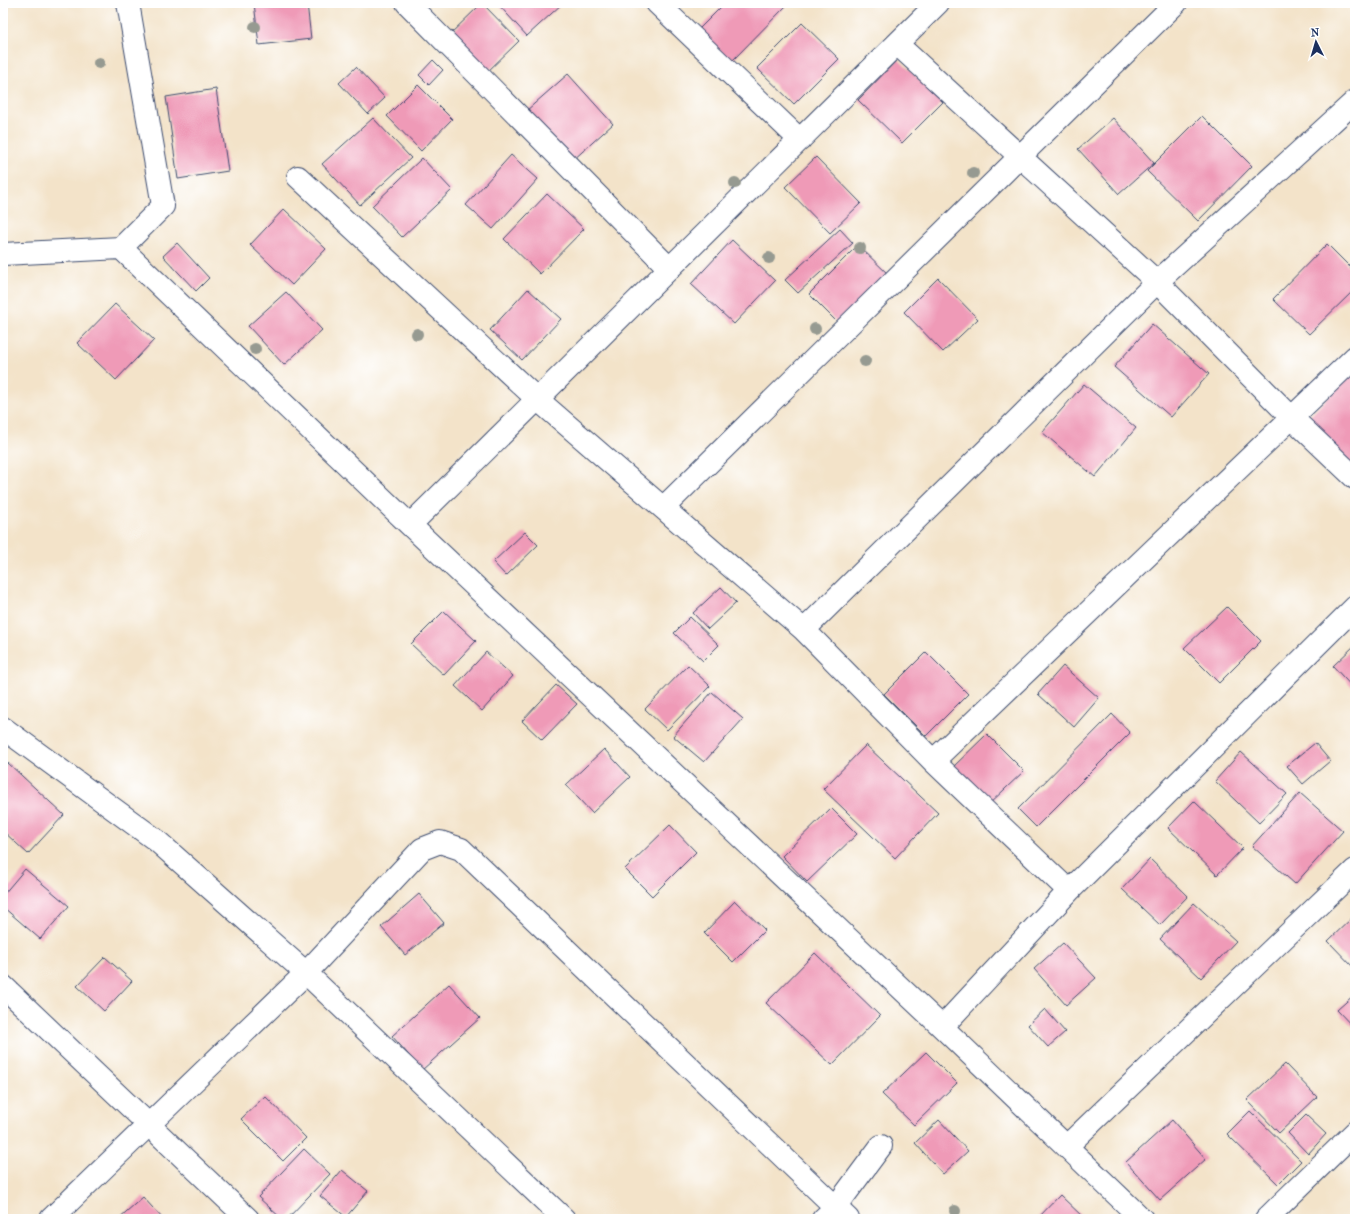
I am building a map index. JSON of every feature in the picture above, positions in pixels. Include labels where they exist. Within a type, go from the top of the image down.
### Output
[{"type":"street","points":[[3,254],[121,248],[163,206],[128,3]]},
{"type":"street","points":[[407,3],[669,268]]},
{"type":"street","points":[[657,3],[800,140]]},
{"type":"street","points":[[663,508],[1176,3]]},
{"type":"street","points":[[410,525],[897,44],[927,7]]},
{"type":"street","points":[[897,44],[1158,282],[1291,417],[1355,478]]},
{"type":"street","points":[[804,630],[1158,282],[1355,102]]},
{"type":"street","points":[[298,177],[537,399],[804,630],[933,761],[1069,891]]},
{"type":"street","points":[[121,248],[410,525],[942,1027],[1142,1219]]},
{"type":"street","points":[[933,761],[1355,357]]},
{"type":"street","points":[[942,1027],[1069,891],[1355,607]]},
{"type":"street","points":[[3,728],[156,840],[306,973],[564,1219]]},
{"type":"street","points":[[51,1219],[306,973],[422,849],[440,842],[461,849],[835,1215],[881,1146]]},
{"type":"street","points":[[1067,1146],[1355,870]]},
{"type":"street","points":[[3,986],[248,1219]]},
{"type":"street","points":[[1266,1219],[1355,1132]]},
{"type":"building","points":[[254,3],[307,3],[311,39],[259,45]]},
{"type":"building","points":[[482,3],[519,41],[482,77],[445,39]]},
{"type":"building","points":[[497,3],[563,3],[527,36]]},
{"type":"building","points":[[725,3],[788,4],[731,62],[698,30]]},
{"type":"building","points":[[802,23],[839,59],[794,104],[757,68]]},
{"type":"building","points":[[898,59],[943,102],[902,143],[858,100]]},
{"type":"building","points":[[433,60],[443,70],[429,85],[419,75]]},
{"type":"building","points":[[356,67],[385,98],[368,114],[339,83]]},
{"type":"building","points":[[568,74],[613,124],[572,161],[526,111]]},
{"type":"building","points":[[418,85],[452,119],[421,151],[387,116]]},
{"type":"building","points":[[216,89],[228,171],[178,179],[166,97]]},
{"type":"building","points":[[1202,116],[1252,166],[1198,221],[1147,171]]},
{"type":"building","points":[[373,118],[411,158],[360,205],[322,164]]},
{"type":"building","points":[[1113,118],[1154,163],[1119,194],[1078,149]]},
{"type":"building","points":[[511,155],[538,179],[493,229],[466,205]]},
{"type":"building","points":[[816,157],[861,203],[830,233],[785,187]]},
{"type":"building","points":[[422,158],[452,190],[402,237],[372,206]]},
{"type":"building","points":[[547,194],[584,229],[540,274],[504,239]]},
{"type":"building","points":[[284,209],[326,249],[292,285],[250,245]]},
{"type":"building","points":[[840,229],[853,243],[798,293],[785,280]]},
{"type":"building","points":[[732,240],[775,281],[734,324],[691,284]]},
{"type":"building","points":[[177,243],[209,278],[196,291],[163,256]]},
{"type":"building","points":[[1327,244],[1355,272],[1355,289],[1309,334],[1273,299]]},
{"type":"building","points":[[858,245],[891,277],[842,327],[809,294]]},
{"type":"building","points":[[938,278],[978,319],[943,352],[904,312]]},
{"type":"building","points":[[528,289],[561,319],[522,360],[490,330]]},
{"type":"building","points":[[286,292],[322,330],[284,365],[248,326]]},
{"type":"building","points":[[115,304],[154,340],[116,380],[77,343]]},
{"type":"building","points":[[1152,324],[1209,374],[1171,417],[1114,367]]},
{"type":"building","points":[[1355,370],[1355,470],[1305,421]]},
{"type":"building","points":[[1084,384],[1136,428],[1095,477],[1042,432]]},
{"type":"building","points":[[525,532],[538,545],[506,576],[493,562]]},
{"type":"building","points":[[721,587],[736,603],[708,629],[693,613]]},
{"type":"building","points":[[1227,607],[1261,641],[1219,683],[1184,648]]},
{"type":"building","points":[[444,611],[476,641],[444,675],[411,644]]},
{"type":"building","points":[[690,617],[719,645],[703,661],[674,633]]},
{"type":"building","points":[[1355,645],[1355,690],[1333,666]]},
{"type":"building","points":[[486,652],[513,676],[482,711],[455,686]]},
{"type":"building","points":[[926,652],[968,694],[926,736],[884,694]]},
{"type":"building","points":[[688,665],[710,686],[667,730],[645,709]]},
{"type":"building","points":[[1063,666],[1099,698],[1074,727],[1038,694]]},
{"type":"building","points":[[556,685],[577,704],[542,740],[522,721]]},
{"type":"building","points":[[712,692],[743,719],[704,762],[673,736]]},
{"type":"building","points":[[1112,714],[1130,733],[1036,827],[1018,809]]},
{"type":"building","points":[[987,734],[1024,771],[987,806],[951,769]]},
{"type":"building","points":[[1315,743],[1330,761],[1303,784],[1287,766]]},
{"type":"building","points":[[866,745],[938,813],[895,858],[823,789]]},
{"type":"building","points":[[604,749],[630,777],[592,813],[566,785]]},
{"type":"building","points":[[1241,752],[1287,794],[1259,823],[1215,781]]},
{"type":"building","points":[[8,763],[64,815],[28,854],[3,831],[3,769]]},
{"type":"building","points":[[1300,793],[1343,831],[1295,884],[1252,846]]},
{"type":"building","points":[[1194,801],[1243,848],[1217,875],[1168,828]]},
{"type":"building","points":[[831,808],[857,834],[807,882],[782,856]]},
{"type":"building","points":[[670,825],[696,852],[652,896],[625,869]]},
{"type":"building","points":[[1150,859],[1188,896],[1160,925],[1122,889]]},
{"type":"building","points":[[25,869],[69,906],[40,939],[3,907],[3,895]]},
{"type":"building","points":[[419,894],[444,923],[405,955],[381,927]]},
{"type":"building","points":[[735,901],[765,930],[733,962],[704,933]]},
{"type":"building","points":[[1194,903],[1236,941],[1201,978],[1160,939]]},
{"type":"building","points":[[1355,915],[1355,969],[1328,941]]},
{"type":"building","points":[[1063,943],[1096,978],[1066,1005],[1034,969]]},
{"type":"building","points":[[815,953],[880,1016],[832,1065],[766,1003]]},
{"type":"building","points":[[105,957],[132,981],[104,1011],[77,986]]},
{"type":"building","points":[[449,984],[480,1018],[422,1070],[392,1036]]},
{"type":"building","points":[[1355,994],[1355,1029],[1337,1010]]},
{"type":"building","points":[[1045,1009],[1065,1032],[1048,1047],[1028,1025]]},
{"type":"building","points":[[926,1052],[957,1083],[914,1125],[882,1094]]},
{"type":"building","points":[[1285,1064],[1317,1097],[1279,1133],[1247,1100]]},
{"type":"building","points":[[265,1096],[306,1138],[283,1161],[241,1119]]},
{"type":"building","points":[[1250,1111],[1301,1161],[1278,1184],[1227,1134]]},
{"type":"building","points":[[1306,1115],[1326,1134],[1308,1154],[1288,1133]]},
{"type":"building","points":[[939,1120],[968,1151],[943,1174],[915,1143]]},
{"type":"building","points":[[1172,1120],[1206,1159],[1160,1200],[1126,1162]]},
{"type":"building","points":[[304,1149],[330,1174],[287,1219],[282,1219],[258,1197]]},
{"type":"building","points":[[342,1170],[368,1191],[346,1217],[320,1196]]},
{"type":"building","points":[[1060,1195],[1085,1219],[1037,1219]]},
{"type":"building","points":[[143,1197],[163,1219],[118,1219]]}]
